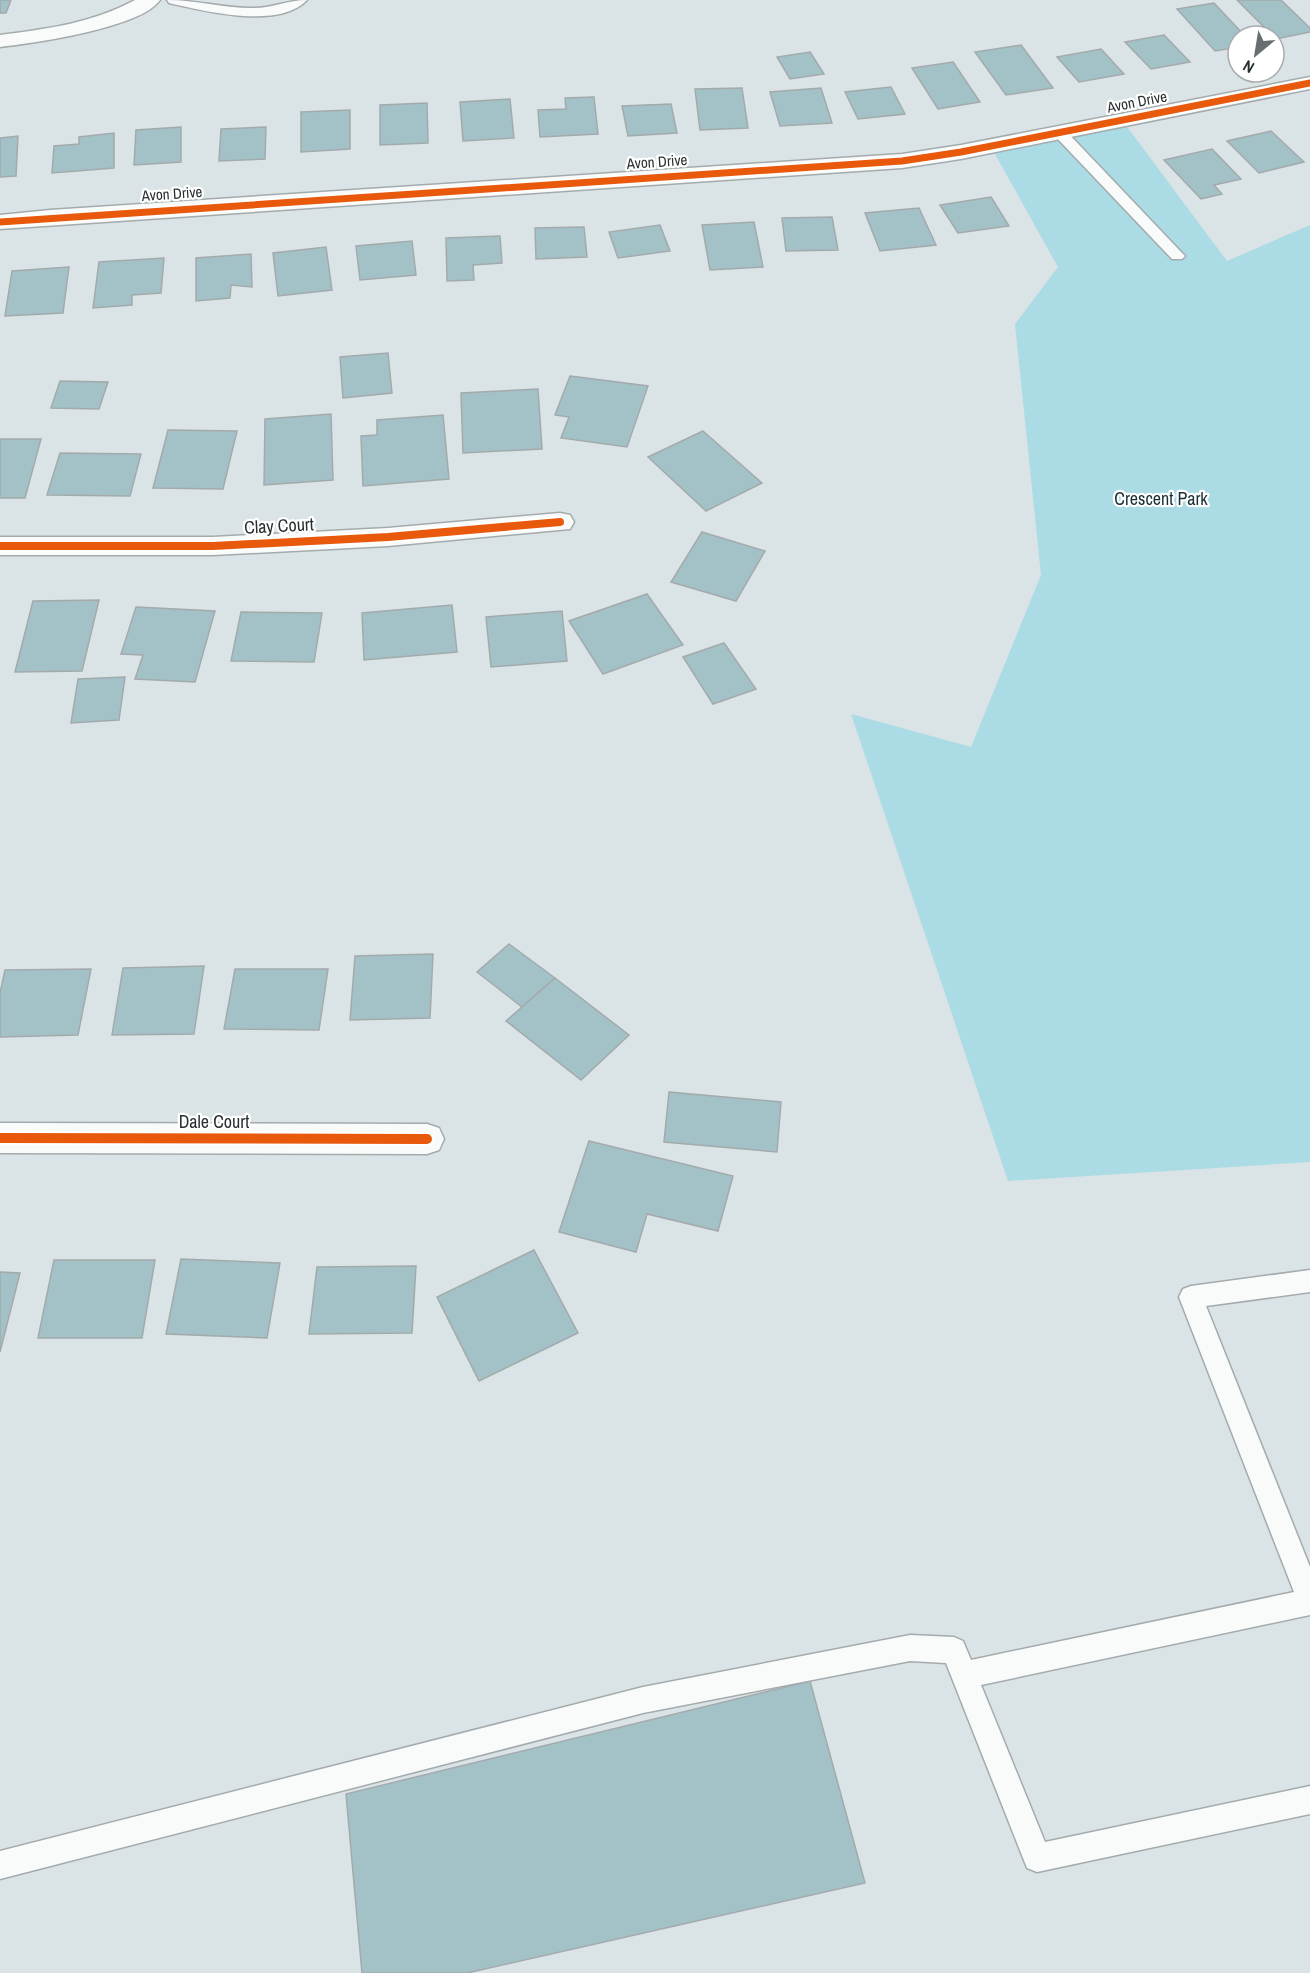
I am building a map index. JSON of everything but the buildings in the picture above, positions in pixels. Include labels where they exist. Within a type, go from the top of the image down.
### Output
[{"type":"street","points":[[0,41],[58,35],[112,19],[150,0]]},
{"type":"street","name":"Avon Drive","points":[[0,222],[86,214],[902,161],[961,152],[1310,83]]},
{"type":"street","name":"Clay Court","points":[[0,546],[213,546],[388,537],[560,522]]},
{"type":"street","name":"Dale Court","points":[[0,1138],[427,1139]]},
{"type":"lane","points":[[174,0],[233,11],[262,13],[288,7],[300,0]]},
{"type":"lane","points":[[1060,133],[1177,256]]},
{"type":"lane","points":[[964,1675],[1310,1601],[1191,1297],[1310,1281]]},
{"type":"lane","points":[[0,1864],[643,1700],[910,1648],[954,1650],[1037,1858],[1310,1800]]},
{"type":"green space","name":"Crescent Park","points":[[1122,120],[1227,261],[1310,225],[1310,1162],[1008,1181],[851,714],[971,747],[1041,575],[1015,324],[1058,267],[991,147]]},
{"type":"cycle path","points":[[0,222],[902,161],[961,152],[1310,83]]},
{"type":"cycle path","points":[[0,546],[213,546],[388,537],[560,522]]},
{"type":"cycle path","points":[[0,1138],[427,1139]]}]
